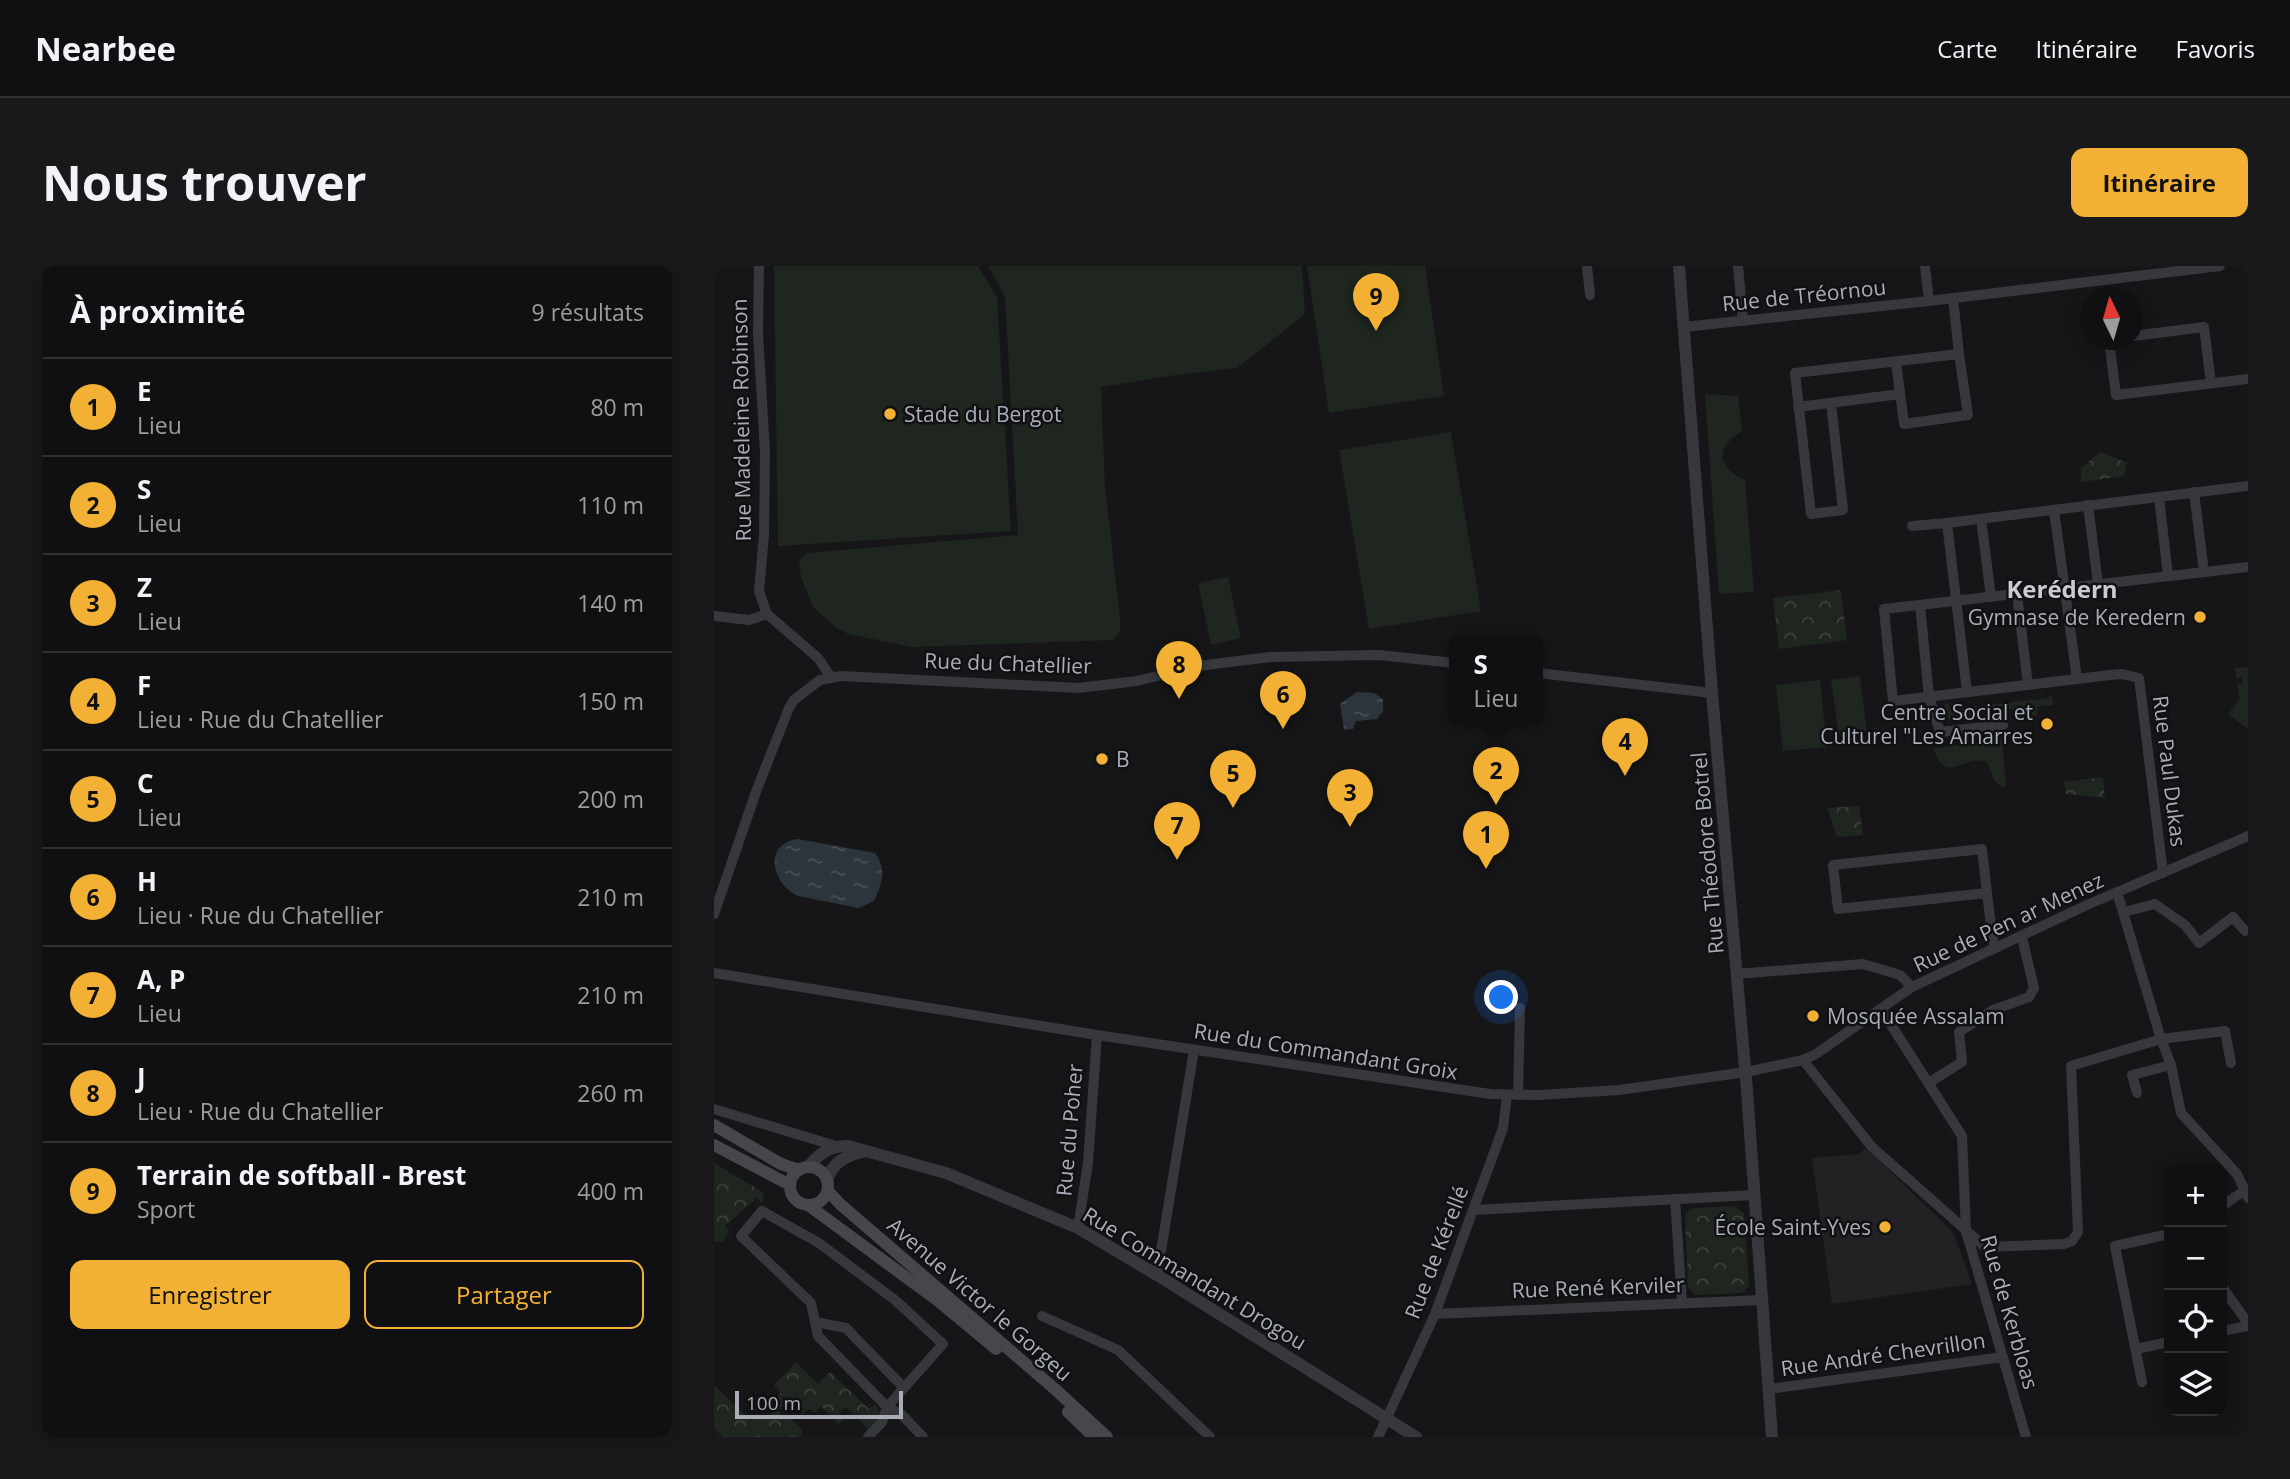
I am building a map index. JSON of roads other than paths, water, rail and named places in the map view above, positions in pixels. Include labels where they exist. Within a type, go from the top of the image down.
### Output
[{"type":"main road","points":[[714,1125],[781,1164],[820,1170],[827,1185],[820,1201],[808,1205],[793,1196],[790,1185],[793,1177],[804,1169]]},
{"type":"main road","points":[[714,1145],[790,1185]]},
{"type":"main road","name":"Avenue Victor le Gorgeu","points":[[827,1185],[840,1204],[1107,1437]]},
{"type":"main road","name":"Avenue Victor le Gorgeu","points":[[808,1205],[937,1300],[1067,1410],[1094,1437]]},
{"type":"street","name":"Rue Madeleine Robinson","points":[[758,266],[758,333],[765,443],[764,535],[760,591],[766,614]]},
{"type":"street","points":[[1587,266],[1590,295]]},
{"type":"street","name":"Rue Théodore Botrel","points":[[1679,266],[1712,693],[1746,1072],[1772,1437]]},
{"type":"street","points":[[1738,266],[1743,321]]},
{"type":"street","points":[[1925,266],[1929,301]]},
{"type":"street","name":"Rue de Tréornou","points":[[1685,327],[2220,266]]},
{"type":"street","points":[[1896,362],[1904,424],[1968,415],[1953,298]]},
{"type":"street","points":[[2143,335],[2203,327],[2211,383]]},
{"type":"street","points":[[2110,350],[2116,395],[2248,379]]},
{"type":"street","points":[[1831,403],[1843,510],[1811,514],[1795,373],[1959,354]]},
{"type":"street","points":[[1798,407],[1900,394]]},
{"type":"street","points":[[1912,526],[2248,486]]},
{"type":"street","points":[[2194,492],[2204,572]]},
{"type":"street","points":[[2159,497],[2168,576]]},
{"type":"street","points":[[2088,505],[2098,584]]},
{"type":"street","points":[[2054,510],[2063,588],[2067,598],[2077,679],[1893,701],[1884,609],[2017,593],[2063,588],[2248,567]]},
{"type":"street","points":[[1981,519],[1992,597]]},
{"type":"street","points":[[1947,523],[1967,692]]},
{"type":"street","points":[[2017,593],[2028,685]]},
{"type":"street","points":[[1920,605],[1929,696],[1940,732],[2003,725]]},
{"type":"street","points":[[714,616],[749,620],[766,614],[818,658],[831,677],[814,685],[794,700],[789,708],[757,789],[714,914]]},
{"type":"street","name":"Rue du Chatellier","points":[[831,677],[1078,688],[1137,681],[1198,666],[1270,657],[1379,655],[1449,662]]},
{"type":"street","points":[[1543,674],[1712,693]]},
{"type":"street","name":"Rue Paul Dukas","points":[[2077,679],[2122,674],[2139,678],[2163,873]]},
{"type":"street","name":"Rue de Pen ar Menez","points":[[1737,974],[1863,964],[1900,975],[1912,987],[2248,835]]},
{"type":"street","points":[[1987,893],[1838,909],[1833,865],[1982,849],[1994,949]]},
{"type":"street","points":[[2117,892],[2171,1065],[2180,1113],[2237,1174],[2246,1194],[2227,1204]]},
{"type":"street","points":[[2124,912],[2155,904],[2185,925],[2199,943],[2234,917],[2245,931]]},
{"type":"street","points":[[1930,1083],[1962,1062],[1959,1032],[1993,1010],[2029,997],[2034,988],[2022,937]]},
{"type":"street","name":"Rue du Commandant Groix","points":[[714,973],[1194,1050],[1464,1091],[1513,1095],[1619,1090],[1746,1072],[1803,1060],[1816,1054],[1912,987]]},
{"type":"street","name":"Rue de Kérellé","points":[[1378,1437],[1435,1314],[1503,1128],[1513,1095],[1520,1008]]},
{"type":"street","name":"Rue de Kerbloas","points":[[1881,1009],[1962,1136],[1966,1231],[2026,1437]]},
{"type":"street","points":[[1803,1060],[1872,1147],[1984,1247],[2064,1244],[2072,1241],[2078,1232],[2071,1066],[2161,1039],[2225,1031],[2231,1063]]},
{"type":"street","name":"Rue du Poher","points":[[1078,1228],[1088,1163],[1097,1035]]},
{"type":"street","points":[[1157,1275],[1194,1050]]},
{"type":"street","points":[[2137,1093],[2132,1075],[2171,1065]]},
{"type":"street","points":[[714,1109],[836,1146]]},
{"type":"street","points":[[804,1169],[819,1154],[836,1146]]},
{"type":"street","name":"Rue Commandant Drogou","points":[[836,1146],[848,1146],[946,1173],[1078,1228],[1416,1437]]},
{"type":"street","points":[[827,1185],[835,1165],[842,1158],[863,1152]]},
{"type":"street","points":[[1473,1210],[1754,1195]]},
{"type":"street","points":[[1675,1199],[1682,1303]]},
{"type":"street","points":[[868,1437],[882,1422],[887,1407],[943,1344],[895,1300],[819,1243],[762,1211],[741,1236],[811,1303],[818,1336],[887,1407],[902,1415],[923,1437]]},
{"type":"street","points":[[2142,1382],[2115,1246],[2164,1235]]},
{"type":"street","points":[[2224,1290],[2248,1324],[2227,1330]]},
{"type":"street","name":"Rue René Kerviler","points":[[1435,1314],[1762,1300]]},
{"type":"street","points":[[1042,1315],[1118,1350],[1210,1437]]},
{"type":"street","points":[[815,1322],[846,1328],[904,1388]]},
{"type":"street","points":[[2136,1349],[2164,1343]]},
{"type":"street","name":"Rue André Chevrillon","points":[[1769,1389],[2003,1357]]},
{"type":"water","points":[[1357,692],[1374,693],[1383,699],[1383,711],[1377,719],[1356,721],[1353,729],[1344,730],[1340,704]]},
{"type":"water","points":[[798,839],[875,853],[881,865],[882,876],[874,901],[858,908],[798,896],[789,890],[777,874],[775,856],[779,848],[787,842]]},
{"type":"place","name":"Terrain de softball - Brest","points":[[1376,331]]},
{"type":"place","name":"Stade du Bergot","points":[[890,414]]},
{"type":"place","name":"Gymnase de Keredern","points":[[2200,617]]},
{"type":"place","name":"J","points":[[1179,699]]},
{"type":"place","name":"Centre Social et Culturel \"Les Amarres","points":[[2047,724]]},
{"type":"place","name":"H","points":[[1283,729]]},
{"type":"place","name":"B","points":[[1102,759]]},
{"type":"place","name":"F","points":[[1625,776]]},
{"type":"place","name":"S","points":[[1496,805]]},
{"type":"place","name":"C","points":[[1233,808]]},
{"type":"place","name":"Z","points":[[1350,827]]},
{"type":"place","name":"A, P","points":[[1177,860]]},
{"type":"place","name":"E","points":[[1486,869]]},
{"type":"place","name":"Mosquée Assalam","points":[[1813,1016]]},
{"type":"place","name":"École Saint-Yves","points":[[1885,1227]]},
{"type":"district","name":"Kerédern","points":[[2062,588]]}]
